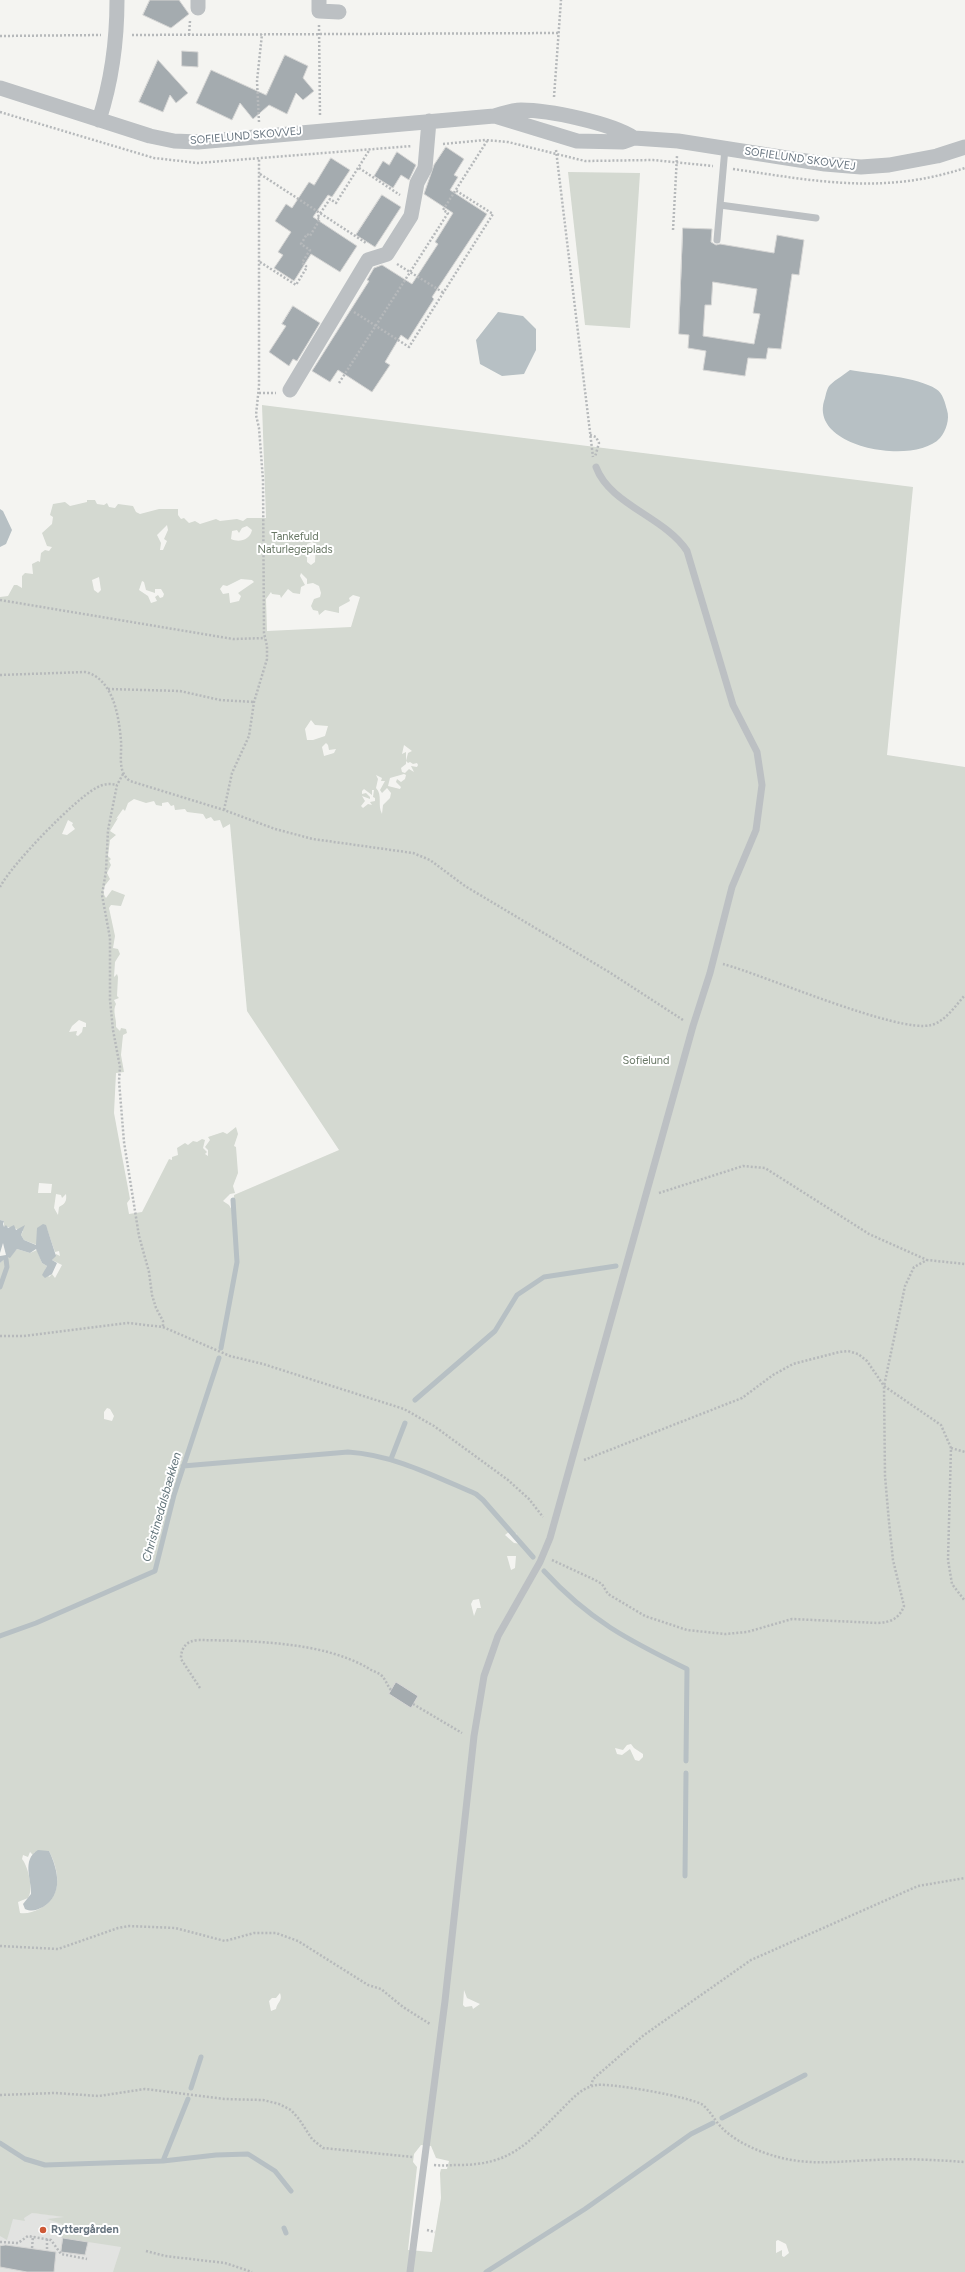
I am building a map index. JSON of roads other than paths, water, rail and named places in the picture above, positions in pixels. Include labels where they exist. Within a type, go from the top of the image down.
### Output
[{"type":"street","points":[[99,120],[106,97],[116,52],[117,0]]},
{"type":"street","points":[[319,5],[339,12]]},
{"type":"street","name":"SOFIELUND SKOVVEJ","points":[[0,88],[150,136],[174,141],[198,142],[320,130],[494,116],[520,110],[553,114],[623,132],[634,138]]},
{"type":"street","name":"SOFIELUND SKOVVEJ","points":[[494,116],[577,141],[623,142],[634,138],[678,141],[825,164],[861,167],[889,165],[937,156],[965,147]]},
{"type":"street","points":[[290,390],[368,260],[387,254],[411,216],[417,183],[425,168],[429,121]]},
{"type":"lane","points":[[717,240],[725,148]]},
{"type":"lane","points":[[720,205],[816,218]]},
{"type":"lane","points":[[410,2272],[442,2027],[474,1736],[484,1676],[490,1656],[504,1624],[544,1554],[554,1523],[713,961],[732,887],[756,830],[762,785],[761,766],[753,742],[733,705],[687,551],[673,533],[607,485],[596,467]]},
{"type":"waterway","name":"Christinedalsbækken","points":[[221,1348],[237,1262],[233,1200]]},
{"type":"waterway","points":[[0,1287],[7,1267],[6,1259]]},
{"type":"waterway","points":[[415,1400],[495,1331],[517,1295],[544,1277],[616,1266]]},
{"type":"waterway","name":"Christinedalsbækken","points":[[0,1636],[36,1623],[155,1571],[174,1495],[219,1358]]},
{"type":"waterway","points":[[391,1459],[405,1423]]},
{"type":"waterway","points":[[183,1466],[348,1452],[382,1457],[414,1467],[476,1494],[533,1557]]},
{"type":"waterway","points":[[544,1571],[577,1603],[610,1628],[687,1669],[686,1761]]},
{"type":"waterway","points":[[685,1876],[686,1773]]},
{"type":"waterway","points":[[191,2088],[201,2057]]},
{"type":"waterway","points":[[722,2118],[805,2075]]},
{"type":"waterway","points":[[0,2143],[25,2159],[45,2165],[163,2161],[188,2099]]},
{"type":"waterway","points":[[486,2272],[585,2209],[691,2134],[713,2123]]},
{"type":"waterway","points":[[163,2161],[216,2155],[248,2154],[275,2171],[291,2191]]},
{"type":"waterway","points":[[284,2228],[286,2233]]},
{"type":"place","name":"Ryttergården","points":[[43,2230]]},
{"type":"park label","name":"Tankefuld Naturlegeplads","points":[[295,543]]},
{"type":"park label","name":"Sofielund","points":[[646,1061]]}]
